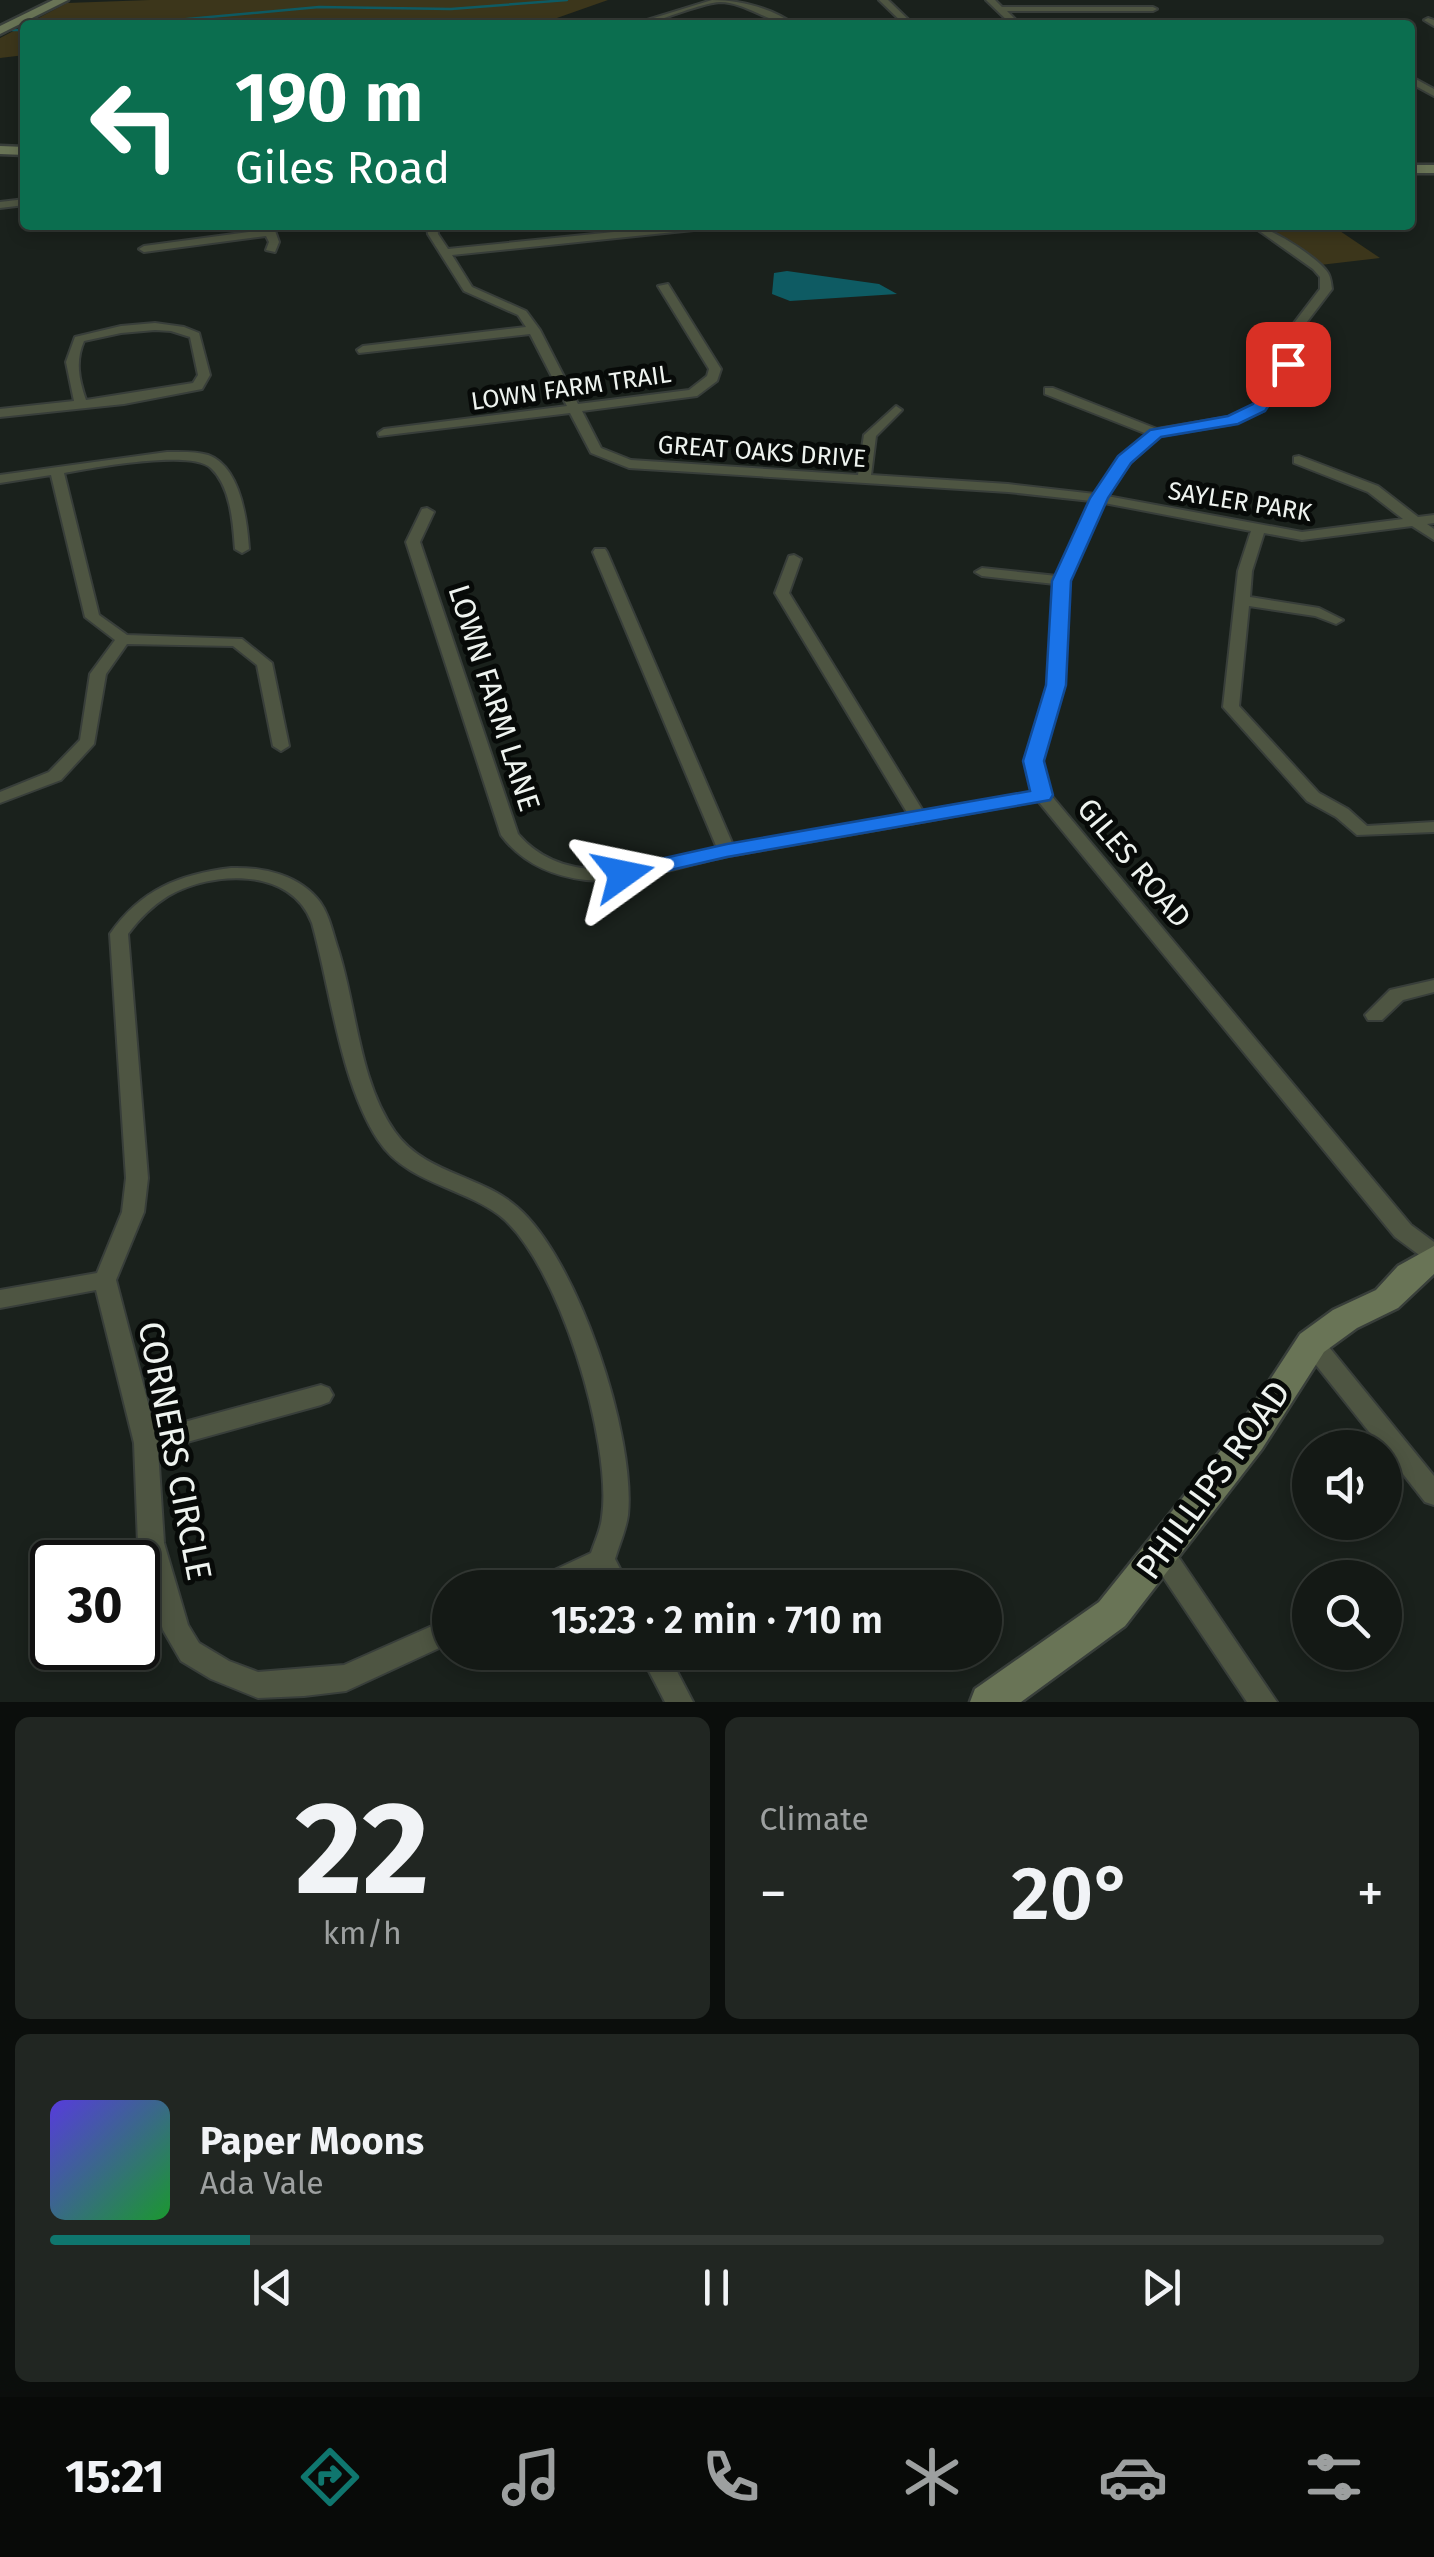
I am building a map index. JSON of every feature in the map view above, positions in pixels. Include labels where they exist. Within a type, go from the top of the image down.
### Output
[{"type":"street","points":[[21,20],[62,0]]},
{"type":"street","points":[[652,20],[720,0],[783,20]]},
{"type":"street","points":[[883,0],[905,20]]},
{"type":"street","points":[[990,0],[1012,20]]},
{"type":"street","points":[[1002,8],[1153,9]]},
{"type":"street","points":[[144,248],[256,230]]},
{"type":"street","points":[[270,230],[274,242],[271,250]]},
{"type":"street","name":"GREAT OAKS DRIVE","points":[[433,230],[468,289],[522,313],[596,450],[629,464],[1008,488],[1099,498]]},
{"type":"street","points":[[575,230],[581,239]]},
{"type":"street","points":[[448,252],[666,230]]},
{"type":"street","points":[[1048,391],[1156,433],[1232,420],[1259,408],[1288,364],[1294,331],[1326,289],[1325,276],[1318,267],[1263,230]]},
{"type":"street","name":"LOWN FARM TRAIL","points":[[384,433],[693,393],[713,378],[716,368],[664,286]]},
{"type":"street","points":[[0,413],[81,403],[198,386],[204,375],[195,335],[188,330],[164,327],[79,339],[73,349],[74,390],[81,403]]},
{"type":"street","points":[[363,350],[534,330]]},
{"type":"street","points":[[864,480],[870,435],[896,410]]},
{"type":"street","name":"GILES ROAD","points":[[1156,433],[1124,460],[1099,498],[1062,581],[1056,685],[1033,761],[1042,795],[1404,1232],[1434,1256]]},
{"type":"street","points":[[0,479],[129,459],[204,458],[218,468],[228,484],[242,532],[242,550]]},
{"type":"street","points":[[1300,460],[1373,489],[1434,536]]},
{"type":"street","points":[[57,471],[92,618],[123,639],[237,642],[264,663],[282,746]]},
{"type":"street","name":"SAYLER PARK","points":[[1099,498],[1258,530],[1318,537],[1434,519]]},
{"type":"street","name":"LOWN FARM LANE","points":[[427,512],[414,542],[510,835],[520,848],[553,868],[598,875],[623,874],[727,850],[1042,795]]},
{"type":"street","points":[[1258,530],[1244,571],[1232,707],[1313,797],[1364,831],[1434,827]]},
{"type":"street","points":[[600,552],[727,850]]},
{"type":"street","points":[[794,559],[782,593],[919,818]]},
{"type":"street","points":[[982,572],[1062,581]]},
{"type":"street","points":[[1242,600],[1319,612],[1336,620]]},
{"type":"street","points":[[0,798],[55,776],[88,741],[98,674],[123,639]]},
{"type":"street","points":[[0,1300],[105,1280],[133,1212],[138,1178],[119,934],[150,897],[171,885],[236,872],[270,876],[287,883],[315,907],[333,962],[368,1104],[389,1141],[418,1164],[511,1212],[538,1241],[561,1283],[586,1356],[614,1470],[615,1516],[602,1560],[607,1570]]},
{"type":"street","points":[[1375,1015],[1396,995],[1434,986]]},
{"type":"street","name":"PHILLIPS ROAD","points":[[990,1702],[1112,1614],[1250,1440],[1312,1343],[1344,1319],[1387,1299],[1434,1256]]},
{"type":"street","name":"CORNERS CIRCLE","points":[[105,1280],[146,1443],[151,1543],[176,1630],[190,1652],[220,1670],[258,1685],[304,1683],[346,1678],[432,1638]]},
{"type":"street","points":[[1312,1343],[1434,1494]]},
{"type":"street","points":[[146,1443],[321,1396]]},
{"type":"street","points":[[1162,1554],[1263,1702]]},
{"type":"street","points":[[581,1570],[602,1560]]},
{"type":"street","points":[[662,1670],[679,1702]]},
{"type":"shaded area","points":[[608,0],[551,20],[34,20],[67,3]]},
{"type":"shaded area","points":[[20,28],[20,56],[0,58],[0,38]]},
{"type":"shaded area","points":[[1270,230],[1338,230],[1380,258],[1320,265]]},
{"type":"water","points":[[787,271],[879,284],[897,294],[790,301],[772,294],[774,273]]},
{"type":"waterway","points":[[177,20],[319,7],[451,9],[567,0]]},
{"type":"waterway","points":[[6,30],[20,30]]},
{"type":"route","points":[[623,874],[727,850],[1042,795],[1033,761],[1056,685],[1062,581],[1099,498],[1124,460],[1156,433],[1232,420],[1259,408],[1288,364]]}]
